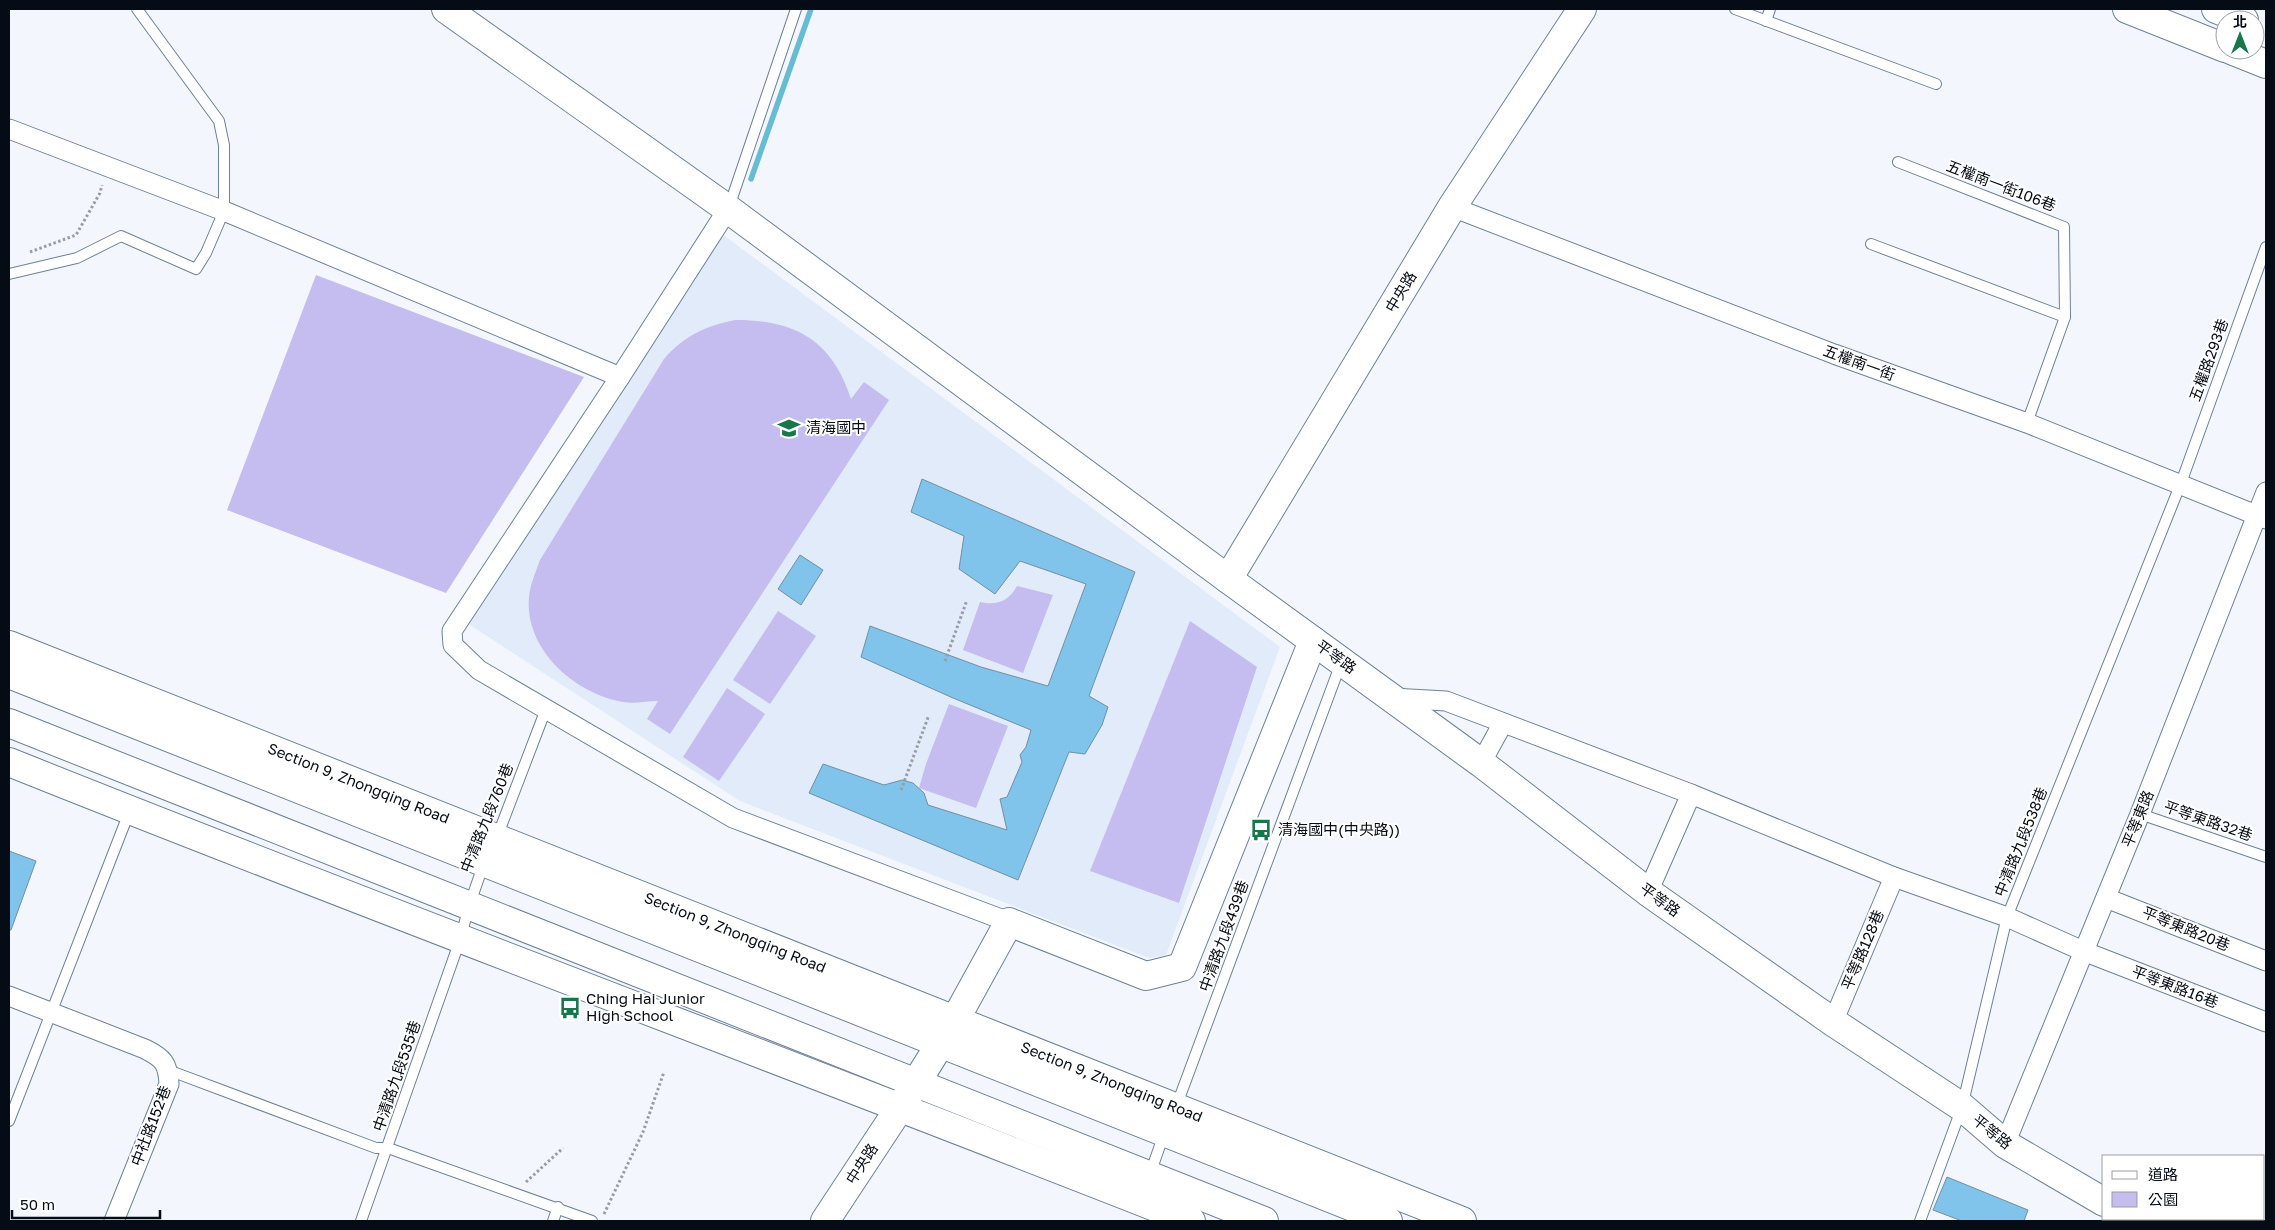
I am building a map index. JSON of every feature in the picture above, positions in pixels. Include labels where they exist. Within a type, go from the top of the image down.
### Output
[{"type":"main road","name":"平等路","points":[[446,9],[728,209],[1228,579],[1481,763],[1648,892],[1833,1022],[1962,1107],[2005,1144],[2102,1201]]},
{"type":"main road","name":"中央路","points":[[1228,579],[1452,207],[1582,9]]},
{"type":"main road","points":[[2135,10],[2215,44]]},
{"type":"main road","points":[[1009,922],[1146,976],[1182,967],[1313,641]]},
{"type":"main road","name":"Section 9, Zhongqing Road","points":[[9,645],[940,1043],[1462,1221]]},
{"type":"main road","name":"Section 9, Zhongqing Road","points":[[9,674],[955,1020],[1388,1221]]},
{"type":"main road","points":[[9,723],[916,1082],[1148,1195],[1191,1221]]},
{"type":"main road","points":[[9,762],[460,940],[899,1106],[1148,1195],[1264,1221]]},
{"type":"main road","name":"中央路","points":[[825,1221],[955,1020],[1009,922]]},
{"type":"street","points":[[9,129],[224,211],[620,377]]},
{"type":"street","name":"五權南一街","points":[[1452,207],[1834,354],[2027,424],[2262,517]]},
{"type":"street","points":[[728,209],[620,377],[452,631],[453,645],[479,670],[733,818],[1009,922]]},
{"type":"street","name":"平等東路","points":[[2005,1144],[2262,517],[2266,492]]},
{"type":"street","name":"平等東路16巷","points":[[1391,698],[1446,701],[1691,794],[1894,877],[2007,917],[2084,951],[2266,1022]]},
{"type":"street","points":[[1481,763],[1503,723]]},
{"type":"street","points":[[1648,892],[1691,794]]},
{"type":"street","name":"平等路128巷","points":[[1833,1022],[1894,877]]},
{"type":"street","name":"平等東路20巷","points":[[2106,898],[2266,961]]},
{"type":"street","name":"中社路152巷","points":[[9,996],[145,1049],[160,1056],[168,1070],[169,1084],[114,1221]]},
{"type":"lane","points":[[9,274],[76,258],[121,236],[196,269],[206,253],[224,211],[224,145],[219,121],[137,9]]},
{"type":"lane","points":[[728,209],[796,9]]},
{"type":"lane","points":[[1735,9],[1936,84]]},
{"type":"lane","points":[[1766,21],[1770,9]]},
{"type":"lane","name":"五權南一街106巷","points":[[1898,162],[2064,227],[2065,317],[2027,424]]},
{"type":"lane","points":[[1871,244],[2065,317]]},
{"type":"lane","name":"五權路293巷","points":[[2180,484],[2266,247]]},
{"type":"lane","name":"中清路九段538巷","points":[[1920,1221],[1962,1107],[2007,917],[2180,484]]},
{"type":"lane","name":"中清路九段439巷","points":[[1148,1195],[1170,1121],[1342,662]]},
{"type":"lane","name":"中清路九段760巷","points":[[460,940],[469,906],[546,709]]},
{"type":"lane","points":[[9,1121],[130,810]]},
{"type":"lane","name":"平等東路32巷","points":[[2140,814],[2266,857]]},
{"type":"lane","name":"中清路九段535巷","points":[[362,1221],[460,940]]},
{"type":"lane","points":[[168,1070],[376,1148],[388,1148],[558,1207],[592,1221]]},
{"type":"lane","points":[[552,1221],[558,1207]]},
{"type":"path","points":[[26,254],[76,235],[100,193],[107,166]]},
{"type":"path","points":[[945,661],[967,600]]},
{"type":"path","points":[[900,790],[929,715]]},
{"type":"path","points":[[600,1221],[643,1132],[664,1072]]},
{"type":"path","points":[[515,1192],[563,1148]]},
{"type":"shaded area","name":"清海國中","points":[[722,234],[1280,647],[1166,955],[1149,958],[740,801],[467,623]]},
{"type":"green space","points":[[316,275],[584,377],[446,593],[227,510]]},
{"type":"green space","points":[[735,320],[776,324],[793,329],[808,337],[822,348],[843,379],[851,399],[864,382],[889,400],[670,734],[647,719],[658,701],[627,703],[605,697],[587,690],[556,666],[544,651],[535,634],[530,616],[529,597],[533,578],[540,560],[664,359],[679,344],[696,333],[714,325]]},
{"type":"green space","points":[[1017,586],[1053,595],[1023,673],[963,650],[980,602],[997,603],[1002,601]]},
{"type":"green space","points":[[778,611],[816,636],[770,704],[733,680]]},
{"type":"green space","points":[[1190,621],[1257,667],[1179,903],[1090,871]]},
{"type":"green space","points":[[727,688],[765,714],[719,781],[683,757]]},
{"type":"green space","points":[[949,704],[1008,726],[976,808],[919,788]]},
{"type":"building","points":[[922,479],[1135,572],[1089,696],[1108,707],[1102,725],[1085,754],[1069,752],[1018,880],[809,793],[823,764],[884,785],[902,780],[913,783],[924,793],[928,805],[1007,830],[1000,799],[1007,797],[1022,762],[1020,755],[1026,747],[1031,730],[861,657],[870,626],[981,667],[1048,686],[1086,584],[1020,561],[995,594],[959,569],[964,536],[911,512]]},
{"type":"building","points":[[800,555],[823,570],[801,605],[778,589]]},
{"type":"building","points":[[9,851],[36,861],[11,930],[9,930]]},
{"type":"building","points":[[1947,1177],[2028,1210],[2024,1221],[1962,1221],[1933,1210]]},
{"type":"waterway","points":[[751,179],[811,9]]},
{"type":"place","name":"清海國中","points":[[789,428]]},
{"type":"place","name":"清海國中(中央路))","points":[[1261,830]]},
{"type":"place","name":"Ching Hai Junior High School","points":[[570,1008]]}]
